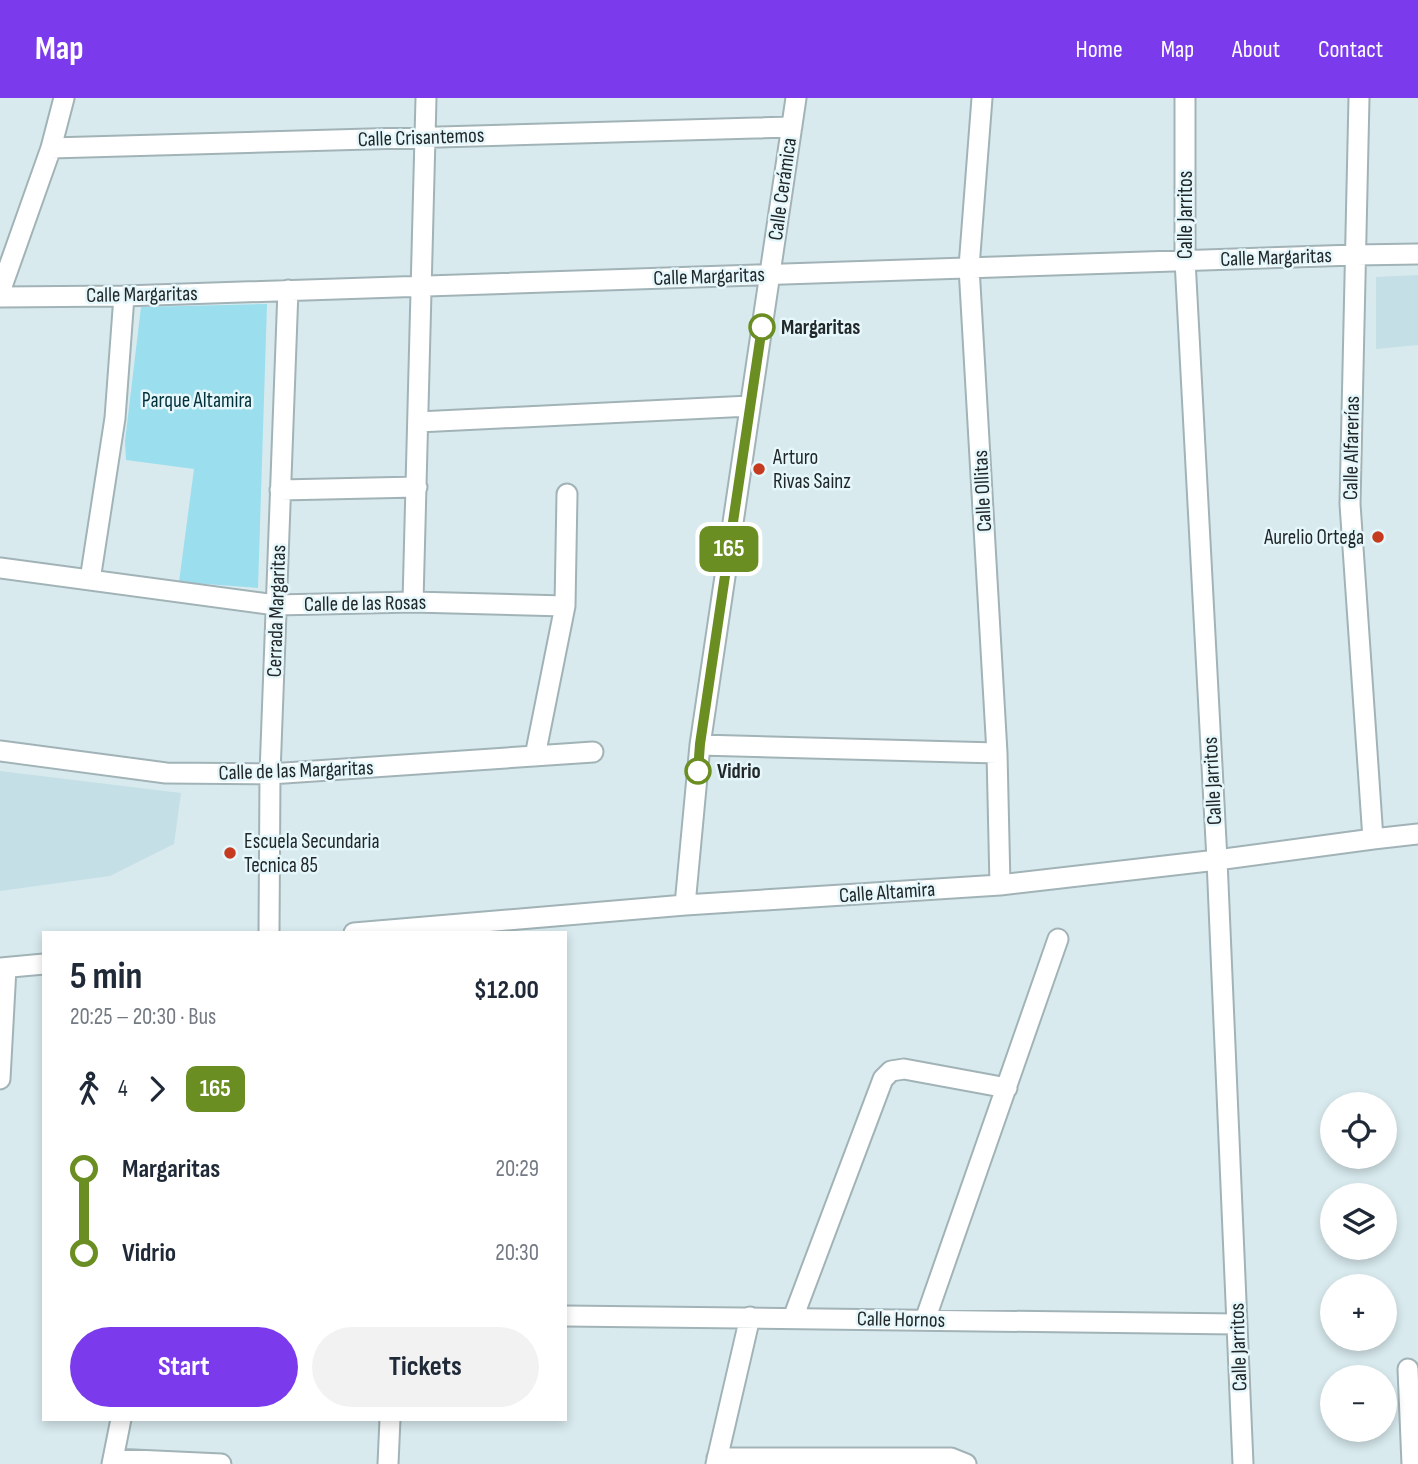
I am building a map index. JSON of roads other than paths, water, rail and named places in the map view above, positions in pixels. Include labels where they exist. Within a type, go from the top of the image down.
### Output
[{"type":"street","points":[[0,294],[51,148],[64,98]]},
{"type":"street","points":[[413,602],[426,98]]},
{"type":"street","name":"Calle Cerámica","points":[[685,905],[700,744],[796,98]]},
{"type":"street","name":"Calle Ollitas","points":[[982,98],[969,267],[997,753],[1000,885]]},
{"type":"street","name":"Calle Jarritos","points":[[1185,98],[1185,260],[1217,860],[1243,1464]]},
{"type":"street","name":"Calle Alfarerías","points":[[1359,98],[1350,504],[1373,839]]},
{"type":"street","name":"Calle Crisantemos","points":[[51,148],[792,127]]},
{"type":"street","name":"Calle Margaritas","points":[[0,294],[124,296],[1418,254]]},
{"type":"street","name":"Cerrada Margaritas","points":[[269,931],[270,774],[288,290]]},
{"type":"street","points":[[90,580],[115,418],[124,296]]},
{"type":"street","points":[[418,422],[750,406]]},
{"type":"street","points":[[281,489],[417,487]]},
{"type":"street","points":[[535,756],[565,606],[567,494]]},
{"type":"street","name":"Calle de las Rosas","points":[[0,568],[276,605],[413,602],[565,606]]},
{"type":"street","points":[[700,744],[997,753]]},
{"type":"street","name":"Calle de las Margaritas","points":[[0,751],[166,773],[270,774],[593,752]]},
{"type":"street","name":"Calle Altamira","points":[[378,931],[685,905],[1000,885],[1418,834]]},
{"type":"street","points":[[925,1320],[1058,939]]},
{"type":"street","points":[[0,1079],[3,968],[42,964]]},
{"type":"street","points":[[793,1318],[883,1079],[891,1071],[904,1069],[1007,1088]]},
{"type":"street","name":"Calle Hornos","points":[[567,1316],[1237,1324]]},
{"type":"street","points":[[750,1317],[716,1461],[951,1458],[966,1464]]},
{"type":"street","points":[[1408,1369],[1412,1464]]},
{"type":"street","points":[[121,1421],[112,1462],[221,1464]]},
{"type":"street","points":[[388,1464],[390,1421]]},
{"type":"place","name":"Margaritas","points":[[762,327]]},
{"type":"place","name":"Arturo Rivas Sainz","points":[[759,469]]},
{"type":"place","name":"Aurelio Ortega","points":[[1378,537]]},
{"type":"place","name":"Vidrio","points":[[698,771]]},
{"type":"place","name":"Escuela Secundaria Tecnica 85","points":[[230,853]]},
{"type":"park label","name":"Parque Altamira","points":[[197,400]]}]
